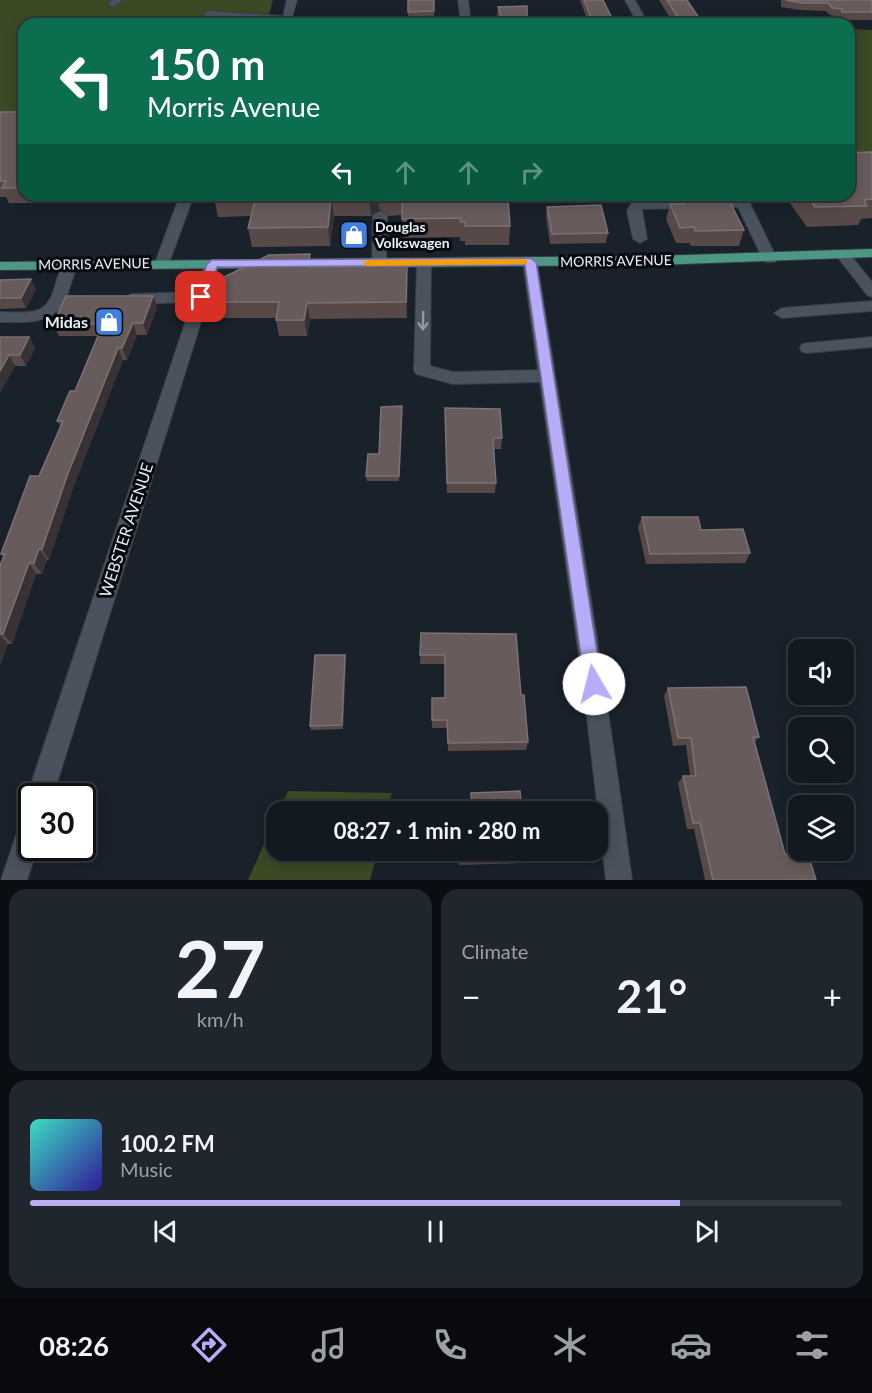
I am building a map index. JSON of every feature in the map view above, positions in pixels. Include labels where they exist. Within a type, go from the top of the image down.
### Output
[{"type":"main road","name":"MORRIS AVENUE","points":[[0,266],[770,259],[872,253]]},
{"type":"street","points":[[287,18],[292,0]]},
{"type":"street","points":[[463,0],[465,18]]},
{"type":"street","points":[[630,0],[640,18]]},
{"type":"street","points":[[238,18],[206,12],[259,18]]},
{"type":"street","points":[[162,263],[185,201]]},
{"type":"street","points":[[640,239],[634,211],[637,205],[706,201]]},
{"type":"street","points":[[742,201],[770,259]]},
{"type":"street","points":[[379,263],[380,214]]},
{"type":"street","points":[[843,255],[872,292]]},
{"type":"street","points":[[530,262],[549,376],[619,880]]},
{"type":"street","points":[[424,263],[423,370],[453,378],[549,376]]},
{"type":"street","name":"WEBSTER AVENUE","points":[[44,783],[212,264]]},
{"type":"street","points":[[0,317],[37,317],[56,307],[70,265]]},
{"type":"street","points":[[58,301],[201,297]]},
{"type":"street","points":[[782,313],[872,306]]},
{"type":"street","points":[[808,348],[872,342]]},
{"type":"street","points":[[14,880],[20,861]]},
{"type":"green space","points":[[0,0],[273,0],[268,18],[18,18],[18,122],[0,122]]},
{"type":"green space","points":[[855,29],[872,30],[872,163],[855,164]]},
{"type":"green space","points":[[288,791],[392,793],[390,801],[284,801]]},
{"type":"green space","points":[[266,840],[266,861],[375,861],[370,880],[248,880]]},
{"type":"building","points":[[408,0],[434,0],[434,11],[408,12]]},
{"type":"building","points":[[584,0],[603,0],[612,18],[592,18]]},
{"type":"building","points":[[667,0],[687,0],[699,18],[678,18]]},
{"type":"building","points":[[786,0],[872,0],[872,12],[842,12],[842,9],[832,8],[829,3],[803,3]]},
{"type":"building","points":[[527,6],[527,18],[502,18],[498,7]]},
{"type":"building","points":[[0,112],[18,112],[18,188],[2,188],[6,181],[0,181]]},
{"type":"building","points":[[872,152],[872,199],[864,200],[867,206],[815,207],[810,201],[855,201],[855,153]]},
{"type":"building","points":[[255,201],[331,201],[328,227],[248,228]]},
{"type":"building","points":[[402,201],[508,201],[510,226],[465,226],[465,222],[461,222],[460,218],[402,219]]},
{"type":"building","points":[[683,201],[730,201],[744,230],[695,231],[694,227],[680,228],[670,204],[684,204]]},
{"type":"building","points":[[601,205],[608,233],[552,234],[547,207]]},
{"type":"building","points":[[310,254],[308,267],[407,266],[406,302],[307,303],[304,320],[276,320],[279,302],[215,302],[222,278],[269,255]]},
{"type":"building","points":[[31,279],[21,298],[0,298],[0,280]]},
{"type":"building","points":[[66,296],[153,296],[143,323],[133,323],[122,348],[118,348],[67,476],[42,549],[39,549],[34,563],[29,563],[3,634],[0,634],[0,565],[5,554],[1,554],[30,476],[39,476],[63,421],[57,421],[70,391],[75,391],[103,324],[53,324]]},
{"type":"building","points":[[0,337],[29,337],[20,355],[9,355],[0,371]]},
{"type":"building","points":[[402,406],[399,476],[366,476],[368,454],[379,454],[381,407]]},
{"type":"building","points":[[445,408],[500,409],[502,438],[493,440],[496,483],[447,483]]},
{"type":"building","points":[[642,517],[698,517],[701,530],[743,529],[750,553],[650,554]]},
{"type":"building","points":[[421,633],[516,634],[528,742],[448,743],[447,720],[432,720],[432,698],[445,698],[445,655],[420,655]]},
{"type":"building","points":[[315,655],[345,655],[342,725],[310,726]]},
{"type":"building","points":[[746,687],[759,737],[753,737],[785,854],[788,854],[788,861],[810,861],[816,880],[713,880],[700,823],[693,823],[683,776],[696,776],[691,738],[678,738],[668,688]]},
{"type":"building","points":[[520,791],[521,801],[471,801],[471,793]]},
{"type":"slow traffic","points":[[367,263],[523,262]]},
{"type":"place","name":"Douglas Volkswagen","points":[[354,235]]},
{"type":"place","name":"Midas","points":[[109,322]]},
{"type":"route","points":[[201,297],[212,264],[530,262],[594,684]]}]
